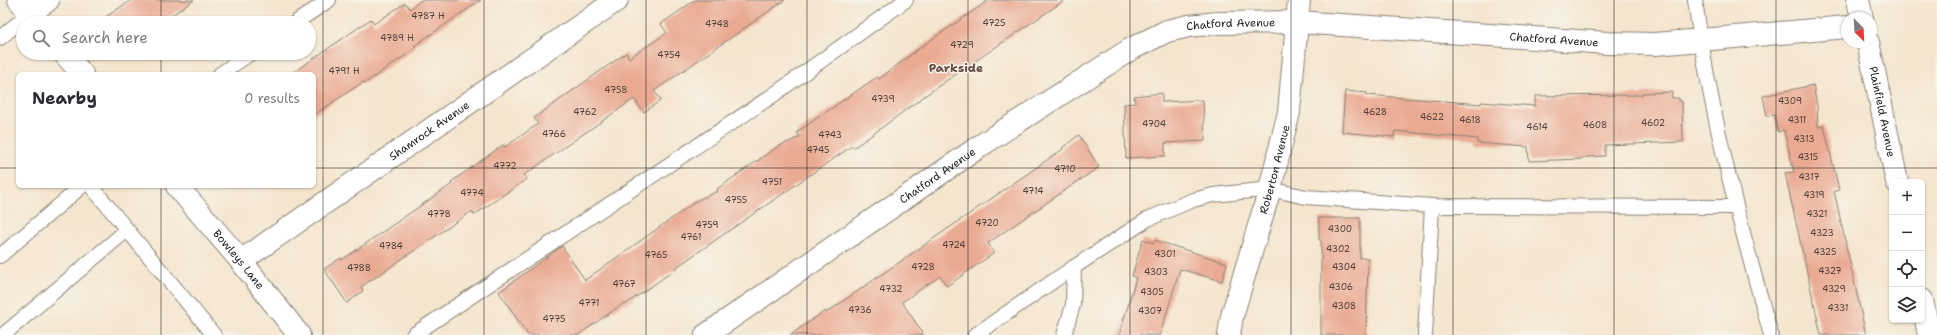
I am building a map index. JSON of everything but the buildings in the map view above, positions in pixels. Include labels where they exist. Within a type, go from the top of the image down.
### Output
[{"type":"street","points":[[29,12],[48,0]]},
{"type":"street","name":"Shamrock Avenue","points":[[241,261],[617,0]]},
{"type":"street","name":"Roberton Avenue","points":[[1229,335],[1232,316],[1270,189],[1288,112],[1298,0]]},
{"type":"street","points":[[1858,0],[1861,12]]},
{"type":"street","name":"Chatford Avenue","points":[[706,335],[983,144],[1131,49],[1150,38],[1167,31],[1189,26],[1218,23],[1297,22],[1608,43],[1656,44],[1841,28]]},
{"type":"street","name":"Plainfield Avenue","points":[[1869,48],[1896,179]]},
{"type":"street","points":[[70,60],[80,72]]},
{"type":"street","name":"Bowleys Lane","points":[[179,188],[241,261],[299,335]]},
{"type":"street","points":[[1925,313],[1930,335]]},
{"type":"lane","points":[[306,16],[329,0]]},
{"type":"lane","points":[[413,335],[769,98],[906,0]]},
{"type":"lane","points":[[1695,0],[1700,40],[1736,208],[1771,335]]},
{"type":"lane","points":[[0,38],[16,24]]},
{"type":"lane","points":[[223,72],[241,60]]},
{"type":"lane","points":[[0,256],[80,188]]},
{"type":"lane","points":[[93,188],[208,333]]},
{"type":"lane","points":[[975,335],[1074,267],[1148,219],[1193,200],[1213,195],[1270,189],[1306,197],[1432,206],[1736,208]]},
{"type":"lane","points":[[1425,335],[1432,206]]},
{"type":"lane","points":[[3,335],[127,230]]},
{"type":"lane","points":[[1064,335],[1073,305],[1074,267]]},
{"type":"district","name":"Parkside","points":[[956,68]]}]
